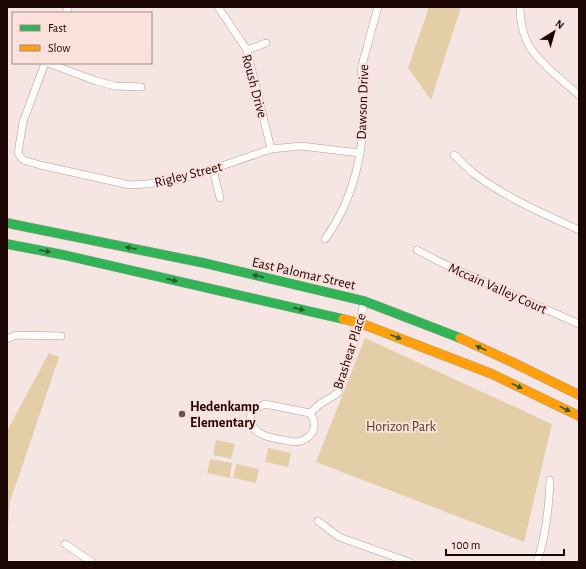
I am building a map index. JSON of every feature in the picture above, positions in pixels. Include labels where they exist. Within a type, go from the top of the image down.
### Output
[{"type":"main road","name":"East Palomar Street","points":[[7,223],[204,263],[364,301],[455,336],[579,395]]},
{"type":"main road","points":[[7,244],[64,255],[360,323],[492,374],[579,416]]},
{"type":"street","name":"Roush Drive","points":[[218,7],[246,50],[271,149]]},
{"type":"street","name":"Dawson Drive","points":[[325,239],[332,230],[343,209],[353,183],[360,153],[364,99],[361,68],[378,7]]},
{"type":"street","points":[[520,7],[522,27],[528,44],[534,54],[579,94]]},
{"type":"street","points":[[246,50],[266,43]]},
{"type":"street","name":"Rigley Street","points":[[47,64],[23,122],[18,154],[23,160],[40,165],[130,185],[147,184],[180,178],[213,169],[271,149],[301,146],[360,153]]},
{"type":"street","points":[[50,64],[96,82],[115,86],[141,87]]},
{"type":"street","points":[[454,155],[472,172],[497,189],[532,209],[579,230]]},
{"type":"street","points":[[213,169],[220,198]]},
{"type":"street","name":"Mccain Valley Court","points":[[417,250],[444,264],[579,324]]},
{"type":"street","name":"Brashear Place","points":[[310,413],[320,404],[338,393],[360,323],[364,301]]},
{"type":"street","points":[[7,339],[16,335],[61,336]]},
{"type":"street","points":[[265,404],[310,413],[314,422],[311,436],[304,441],[299,442],[259,433],[253,429],[250,418],[254,410],[265,404]]},
{"type":"street","points":[[537,562],[541,551],[548,509],[550,480]]},
{"type":"street","points":[[318,520],[339,537],[409,562]]},
{"type":"street","points":[[65,544],[92,562]]},
{"type":"green space","points":[[429,7],[461,7],[431,100],[408,68]]},
{"type":"green space","name":"Horizon Park","points":[[365,338],[552,424],[524,542],[316,462]]},
{"type":"green space","points":[[49,353],[59,357],[10,501],[7,541],[7,431]]},
{"type":"green space","points":[[216,440],[235,444],[231,459],[213,455]]},
{"type":"green space","points":[[268,448],[291,453],[288,467],[265,462]]},
{"type":"green space","points":[[210,459],[232,463],[230,478],[207,473]]},
{"type":"green space","points":[[236,464],[259,469],[256,483],[233,478]]},
{"type":"traffic: fast","points":[[7,223],[204,263],[364,301],[460,338]]},
{"type":"traffic: fast","points":[[7,244],[64,255],[343,319]]},
{"type":"traffic: slow","points":[[343,319],[360,323],[492,374],[579,416]]},
{"type":"traffic: slow","points":[[460,338],[579,395]]},
{"type":"place","name":"Hedenkamp Elementary","points":[[182,414]]}]
